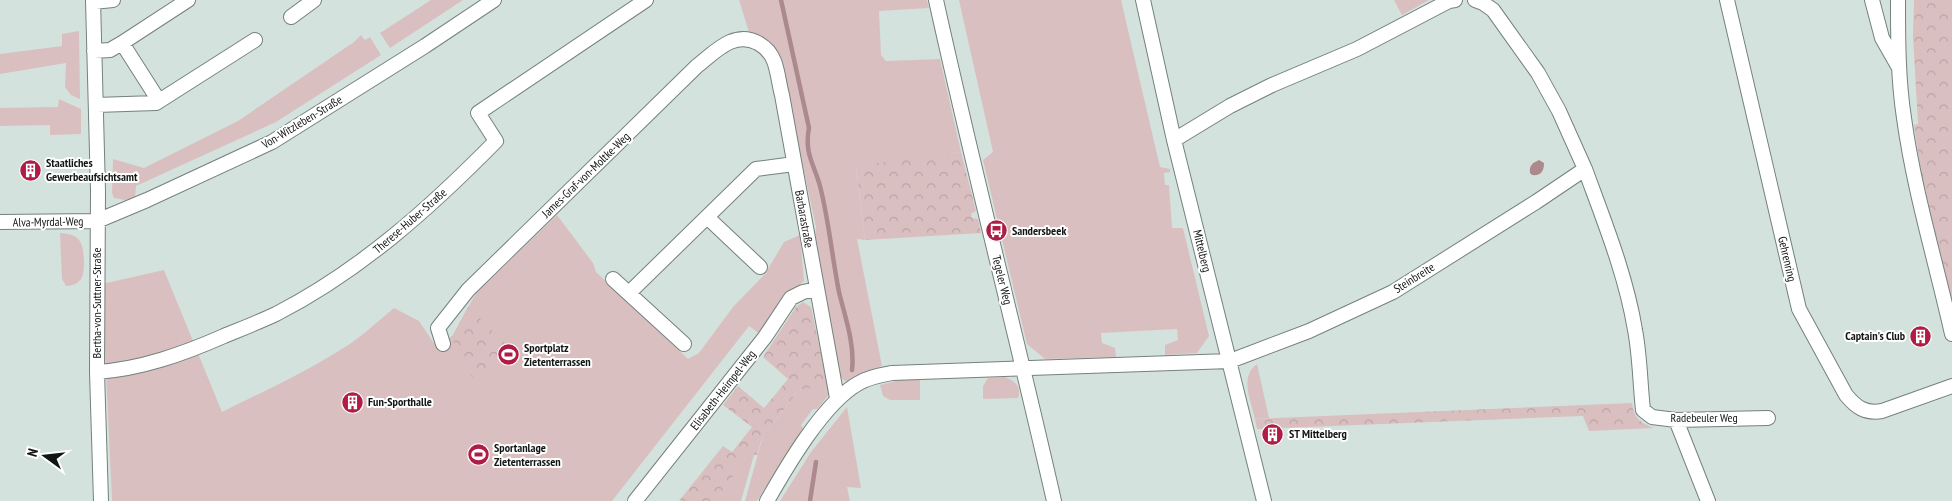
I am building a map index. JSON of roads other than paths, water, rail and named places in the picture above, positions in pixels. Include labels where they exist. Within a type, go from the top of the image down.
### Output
[{"type":"street","points":[[93,1],[113,0]]},
{"type":"street","points":[[94,51],[110,50],[188,0]]},
{"type":"street","points":[[291,17],[314,0]]},
{"type":"street","name":"Von-Witzleben-Straße","points":[[97,221],[272,142],[425,46],[494,0]]},
{"type":"street","name":"Therese-Huber-Straße","points":[[97,372],[120,371],[162,360],[201,346],[276,314],[329,283],[374,252],[417,217],[496,141],[478,113],[646,0]]},
{"type":"street","name":"Tegeler Weg","points":[[936,0],[1054,501]]},
{"type":"street","name":"Mittelberg","points":[[1143,0],[1174,140],[1264,501]]},
{"type":"street","points":[[1174,140],[1230,106],[1272,85],[1356,49],[1448,1],[1455,0]]},
{"type":"street","points":[[1475,0],[1483,2],[1493,10],[1538,73],[1559,112],[1585,169]]},
{"type":"street","name":"Gehrenring","points":[[1727,0],[1799,309],[1846,395],[1860,409],[1872,413],[1952,386]]},
{"type":"street","points":[[1872,0],[1882,38],[1899,67]]},
{"type":"street","points":[[1898,0],[1899,67],[1904,117],[1916,182],[1952,334]]},
{"type":"street","name":"Bertha-von-Suttner-Straße","points":[[93,1],[96,105],[97,372],[101,501]]},
{"type":"street","name":"James-Graf-von-Moltke-Weg","points":[[443,344],[438,328],[468,290],[697,66],[722,46],[736,39],[760,44]]},
{"type":"street","points":[[96,105],[156,104],[255,40]]},
{"type":"street","points":[[122,43],[159,101]]},
{"type":"street","name":"Barbarastraße","points":[[760,44],[774,61],[782,95],[837,398]]},
{"type":"street","points":[[629,293],[756,169],[794,164]]},
{"type":"street","name":"Steinbreite","points":[[1230,361],[1309,331],[1393,292],[1585,169]]},
{"type":"street","name":"Radebeuler Weg","points":[[1585,169],[1612,242],[1631,309],[1636,331],[1643,410],[1652,417],[1676,420],[1768,418]]},
{"type":"street","points":[[707,217],[760,267]]},
{"type":"street","name":"Alva-Myrdal-Weg","points":[[0,222],[97,221]]},
{"type":"street","points":[[613,279],[684,344]]},
{"type":"street","name":"Elisabeth-Heimpel-Weg","points":[[634,501],[765,337],[791,298],[817,288]]},
{"type":"street","points":[[767,501],[812,430],[837,398],[859,383],[877,376],[892,373],[1230,361]]},
{"type":"street","points":[[1676,420],[1708,501]]},
{"type":"waterway","points":[[781,0],[809,128],[808,145],[810,158],[823,199],[839,292],[851,340],[852,370]]},
{"type":"waterway","points":[[810,501],[816,462]]},
{"type":"place","name":"Staatliches Gewerbeaufsichtsamt","points":[[30,170]]},
{"type":"place","name":"Sandersbeek","points":[[996,231]]},
{"type":"place","name":"Captain's Club","points":[[1921,336]]},
{"type":"place","name":"Sportplatz Zietenterrassen","points":[[508,355]]},
{"type":"place","name":"Fun-Sporthalle","points":[[352,402]]},
{"type":"place","name":"ST Mittelberg","points":[[1273,434]]},
{"type":"place","name":"Sportanlage Zietenterrassen","points":[[478,455]]}]
